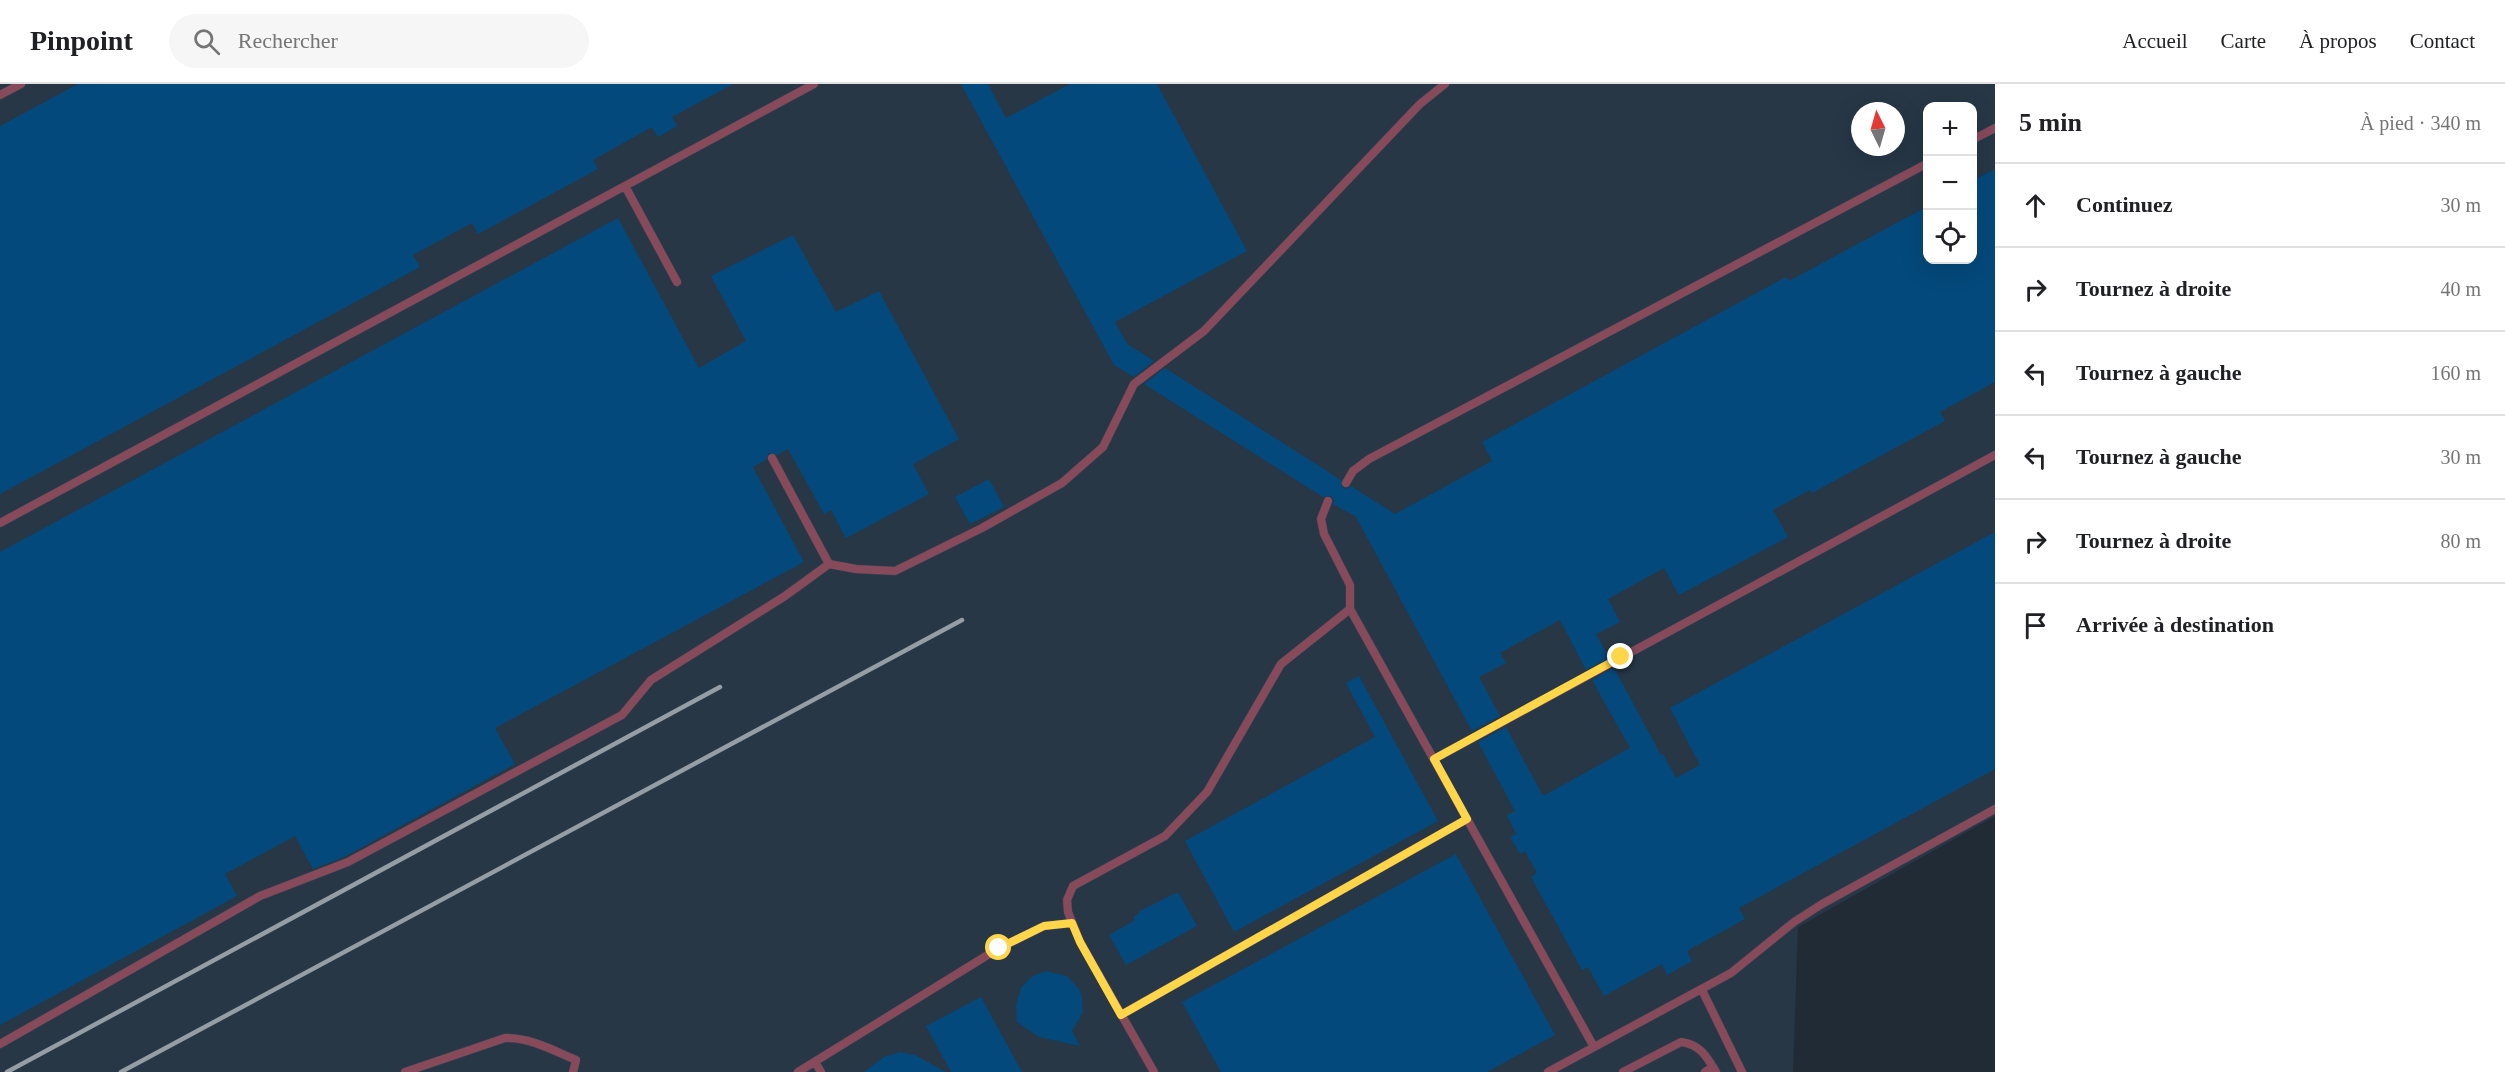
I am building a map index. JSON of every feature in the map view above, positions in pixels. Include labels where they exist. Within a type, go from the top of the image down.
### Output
[{"type":"lane","points":[[0,95],[21,84]]},
{"type":"lane","points":[[0,523],[814,84]]},
{"type":"lane","points":[[0,1044],[260,896],[348,862],[622,715],[651,680],[785,596],[829,564],[856,569],[895,571],[982,528],[1062,483],[1103,447],[1134,384],[1204,331],[1420,104],[1445,84]]},
{"type":"lane","points":[[1977,137],[1995,128]]},
{"type":"lane","points":[[1346,483],[1353,471],[1369,459],[1923,166]]},
{"type":"lane","points":[[625,186],[677,282]]},
{"type":"lane","points":[[1434,759],[1995,455]]},
{"type":"lane","points":[[772,458],[829,564]]},
{"type":"lane","points":[[1328,501],[1321,519],[1324,534],[1350,585],[1350,609],[1594,1047]]},
{"type":"lane","points":[[1154,1072],[1080,942],[1068,912],[1067,900],[1073,886],[1165,836],[1207,792],[1281,664],[1350,609]]},
{"type":"lane","points":[[1548,1072],[1731,973],[1794,922],[1822,904],[1995,809]]},
{"type":"lane","points":[[1121,1015],[1467,819]]},
{"type":"lane","points":[[798,1072],[999,948],[1044,926],[1072,923]]},
{"type":"lane","points":[[1702,990],[1742,1072]]},
{"type":"lane","points":[[405,1072],[505,1038],[513,1038],[541,1045],[576,1060],[573,1072]]},
{"type":"lane","points":[[1623,1072],[1681,1042],[1691,1043],[1705,1053],[1714,1070],[1705,1072]]},
{"type":"lane","points":[[815,1062],[821,1072]]},
{"type":"shaded area","points":[[0,84],[1995,84],[1995,816],[1798,927],[1793,1072],[0,1072]]},
{"type":"building","points":[[78,84],[733,84],[672,117],[677,126],[658,137],[652,127],[593,160],[598,169],[478,234],[472,223],[413,255],[420,267],[0,494],[0,126]]},
{"type":"building","points":[[961,84],[988,84],[1006,118],[1070,84],[1157,84],[1247,251],[1115,322],[1127,344],[1154,361],[1134,377],[1114,365]]},
{"type":"building","points":[[1995,169],[1995,382],[1940,412],[1945,421],[1812,493],[1810,490],[1773,510],[1788,537],[1679,595],[1664,568],[1608,599],[1620,622],[1596,634],[1609,658],[1586,670],[1560,620],[1500,653],[1506,663],[1479,677],[1500,716],[1472,731],[1356,517],[1333,504],[1334,500],[1331,496],[1323,497],[1144,384],[1165,368],[1341,480],[1343,488],[1347,489],[1351,486],[1395,514],[1492,461],[1482,442],[1786,277],[1789,281],[1923,209],[1923,264],[1977,264],[1977,178]]},
{"type":"building","points":[[618,218],[699,368],[746,341],[711,276],[793,235],[836,312],[879,291],[959,439],[913,464],[929,494],[846,538],[831,510],[824,514],[788,449],[777,455],[769,453],[766,460],[753,467],[804,562],[495,728],[515,764],[342,858],[313,869],[295,836],[225,874],[237,896],[0,1025],[0,552]]},
{"type":"building","points":[[989,479],[1004,507],[970,524],[955,497]]},
{"type":"building","points":[[1995,532],[1995,769],[1739,908],[1745,919],[1687,951],[1692,961],[1667,975],[1662,964],[1604,996],[1588,967],[1582,970],[1531,877],[1537,873],[1525,851],[1520,854],[1510,837],[1516,834],[1507,815],[1515,811],[1478,742],[1506,727],[1543,796],[1630,748],[1592,680],[1614,668],[1676,778],[1700,765],[1670,708]]},
{"type":"building","points":[[1359,676],[1438,821],[1234,932],[1185,841],[1375,737],[1346,683]]},
{"type":"building","points":[[1456,854],[1555,1035],[1487,1072],[1221,1072],[1182,1002]]},
{"type":"building","points":[[1178,892],[1197,926],[1126,965],[1109,935],[1135,920],[1133,917],[1139,914],[1138,912]]},
{"type":"building","points":[[1046,971],[1067,976],[1079,989],[1083,1012],[1072,1031],[1080,1046],[1039,1037],[1017,1022],[1016,1005],[1021,988],[1031,977]]},
{"type":"building","points":[[981,997],[1022,1072],[951,1072],[926,1026]]},
{"type":"building","points":[[900,1052],[915,1055],[946,1072],[864,1072],[884,1057]]},
{"type":"railway","points":[[121,1072],[962,620]]},
{"type":"railway","points":[[7,1072],[720,687]]},
{"type":"route","points":[[999,948],[1044,926],[1072,923],[1080,942],[1121,1015],[1467,819],[1434,759],[1621,657]]}]
